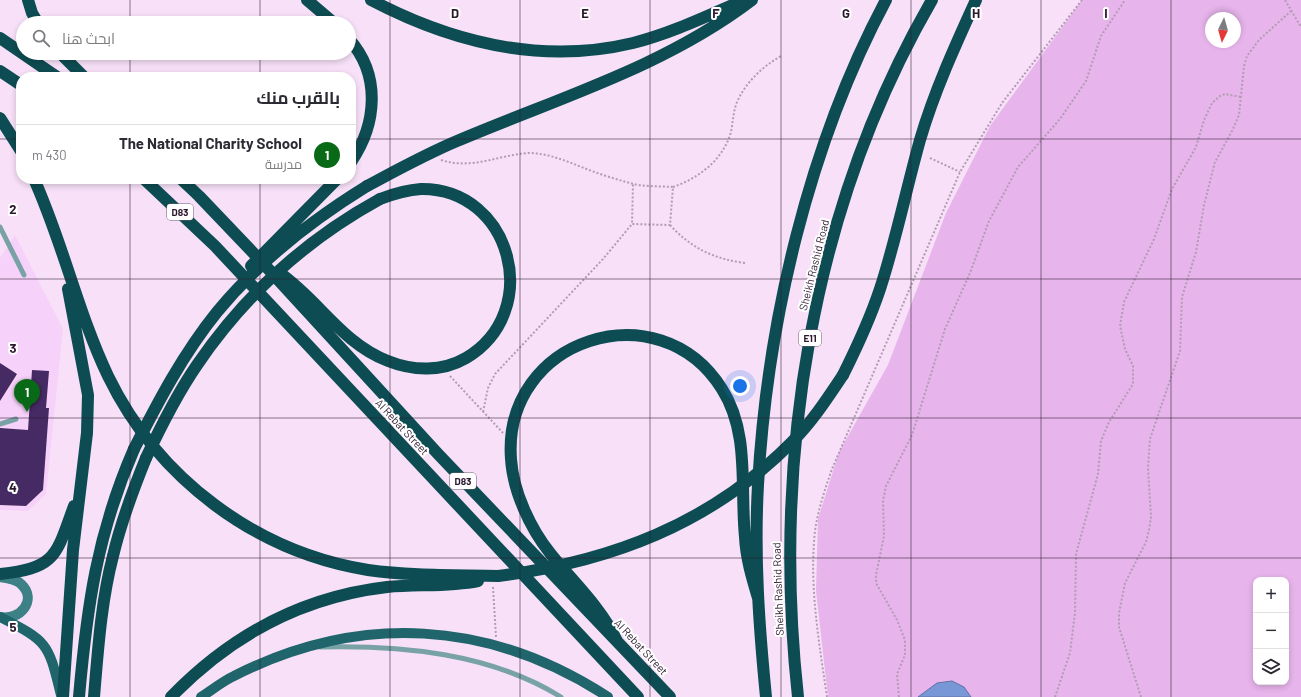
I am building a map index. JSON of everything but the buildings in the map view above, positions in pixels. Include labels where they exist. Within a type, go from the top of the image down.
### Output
[{"type":"highway","points":[[28,0],[34,16]]},
{"type":"highway","points":[[307,0],[326,16]]},
{"type":"highway","points":[[371,0],[442,33],[480,44],[518,50],[556,52],[595,50],[633,43],[670,32],[745,0]]},
{"type":"highway","points":[[384,0],[407,17]]},
{"type":"highway","points":[[79,697],[88,610],[96,563],[116,494],[134,450],[175,373],[213,318],[254,272],[297,235],[337,205],[367,186],[427,155],[656,60],[710,29],[752,0]]},
{"type":"highway","name":"Sheikh Rashid Road","points":[[766,697],[758,598],[758,485],[769,374],[788,273],[806,204],[828,136],[863,48],[886,0]]},
{"type":"highway","name":"Sheikh Rashid Road","points":[[798,697],[790,605],[790,499],[795,439],[809,341],[829,254],[856,167],[889,84],[932,0]]},
{"type":"highway","points":[[171,697],[197,671],[241,638],[268,622],[296,610],[326,599],[388,587],[495,582],[593,557],[656,536],[694,518],[729,496],[762,470],[788,446],[820,410],[844,375],[857,348],[880,290],[920,139],[936,92],[955,45],[976,0]]},
{"type":"highway","points":[[0,38],[16,49]]},
{"type":"highway","points":[[356,50],[365,64],[371,85],[372,107],[369,129],[356,155]]},
{"type":"highway","points":[[32,60],[50,72]]},
{"type":"highway","points":[[67,60],[79,72]]},
{"type":"highway","points":[[0,71],[16,82]]},
{"type":"highway","points":[[0,118],[16,143]]},
{"type":"highway","points":[[36,184],[108,376],[128,413],[158,453],[182,478],[214,506],[249,529],[287,547],[327,561],[376,570],[495,582]]},
{"type":"highway","name":"Al Rebat Street","points":[[149,184],[215,246],[638,697]]},
{"type":"highway","name":"Al Rebat Street","points":[[186,184],[261,261],[439,456],[670,697]]},
{"type":"highway","points":[[191,184],[199,196]]},
{"type":"highway","points":[[234,293],[259,256],[310,208],[332,184]]},
{"type":"highway","points":[[94,697],[101,623],[111,562],[122,522],[146,458],[162,424],[197,365],[264,285],[305,247],[353,214],[380,199],[407,191],[421,189],[449,194],[475,207],[486,216],[501,239],[506,250],[509,263],[510,289],[505,314],[499,325],[492,336],[473,354],[462,360],[442,367],[411,368],[387,361],[369,352],[344,333],[284,276],[261,261]]},
{"type":"highway","points":[[56,237],[77,333],[88,395],[87,433],[74,550],[62,697]]},
{"type":"highway","points":[[617,641],[598,609],[549,551],[537,533],[527,514],[514,478],[511,460],[510,442],[513,424],[518,406],[526,390],[550,363],[570,349],[598,338],[616,335],[634,335],[652,338],[685,352],[708,371],[723,390],[737,425],[742,462],[745,539],[758,598]]},
{"type":"highway","points":[[0,576],[30,570],[44,564],[51,557],[62,540],[81,488]]},
{"type":"main road","points":[[0,617],[33,634],[47,648],[52,659],[62,697]]},
{"type":"main road","points":[[201,697],[233,676],[270,659],[306,648],[343,638],[381,633],[420,632],[458,636],[496,644],[528,654],[559,668],[608,697]]},
{"type":"street","points":[[0,576],[20,583],[25,589],[27,597],[26,605],[22,612],[15,617],[0,617]]},
{"type":"lane","points":[[0,227],[24,275]]},
{"type":"lane","points":[[0,424],[16,419]]},
{"type":"lane","points":[[306,648],[393,648],[434,653],[475,662],[515,675],[561,697]]},
{"type":"path","points":[[826,697],[813,594],[815,530],[823,496],[832,469],[960,172],[1002,103],[1082,0]]},
{"type":"path","points":[[899,697],[897,674],[905,655],[905,640],[897,620],[876,583],[876,575],[884,536],[883,501],[886,486],[912,435],[945,329],[970,273],[989,221],[1018,166],[1060,119],[1086,81],[1101,36],[1125,0]]},
{"type":"path","points":[[1285,0],[1301,27]]},
{"type":"path","points":[[1140,697],[1119,627],[1119,613],[1125,583],[1146,542],[1149,530],[1151,517],[1148,453],[1154,424],[1180,351],[1180,307],[1184,286],[1196,252],[1205,199],[1215,162],[1236,123],[1241,97],[1244,66],[1247,56],[1259,40],[1291,11]]},
{"type":"path","points":[[427,155],[444,161],[470,163],[492,161],[520,154],[539,154],[557,158],[633,184],[673,187],[693,178],[717,157],[731,132],[734,112],[742,93],[759,72],[781,56]]},
{"type":"path","points":[[1055,697],[1070,653],[1075,613],[1076,554],[1098,474],[1101,441],[1109,422],[1133,384],[1133,366],[1125,349],[1121,332],[1121,314],[1124,302],[1158,229],[1172,189],[1196,147],[1204,120],[1212,103],[1220,96],[1225,94],[1241,97]]},
{"type":"path","points":[[930,158],[960,172]]},
{"type":"path","points":[[483,412],[488,388],[495,374],[603,259],[632,224],[633,184]]},
{"type":"path","points":[[670,225],[673,187]]},
{"type":"path","points":[[632,224],[670,225],[688,242],[703,252],[720,259],[745,263]]},
{"type":"path","points":[[442,367],[510,442]]},
{"type":"path","points":[[495,582],[496,644]]},
{"type":"shaded area","points":[[1082,0],[1301,0],[1301,697],[828,697],[816,591],[818,519],[839,452],[888,365],[946,213],[990,126]]},
{"type":"shaded area","points":[[15,235],[63,329],[46,494],[28,511],[0,510],[0,258]]},
{"type":"water","points":[[952,681],[964,687],[971,697],[918,697],[937,683]]},
{"type":"place","name":"The National Charity School","points":[[27,412]]}]
